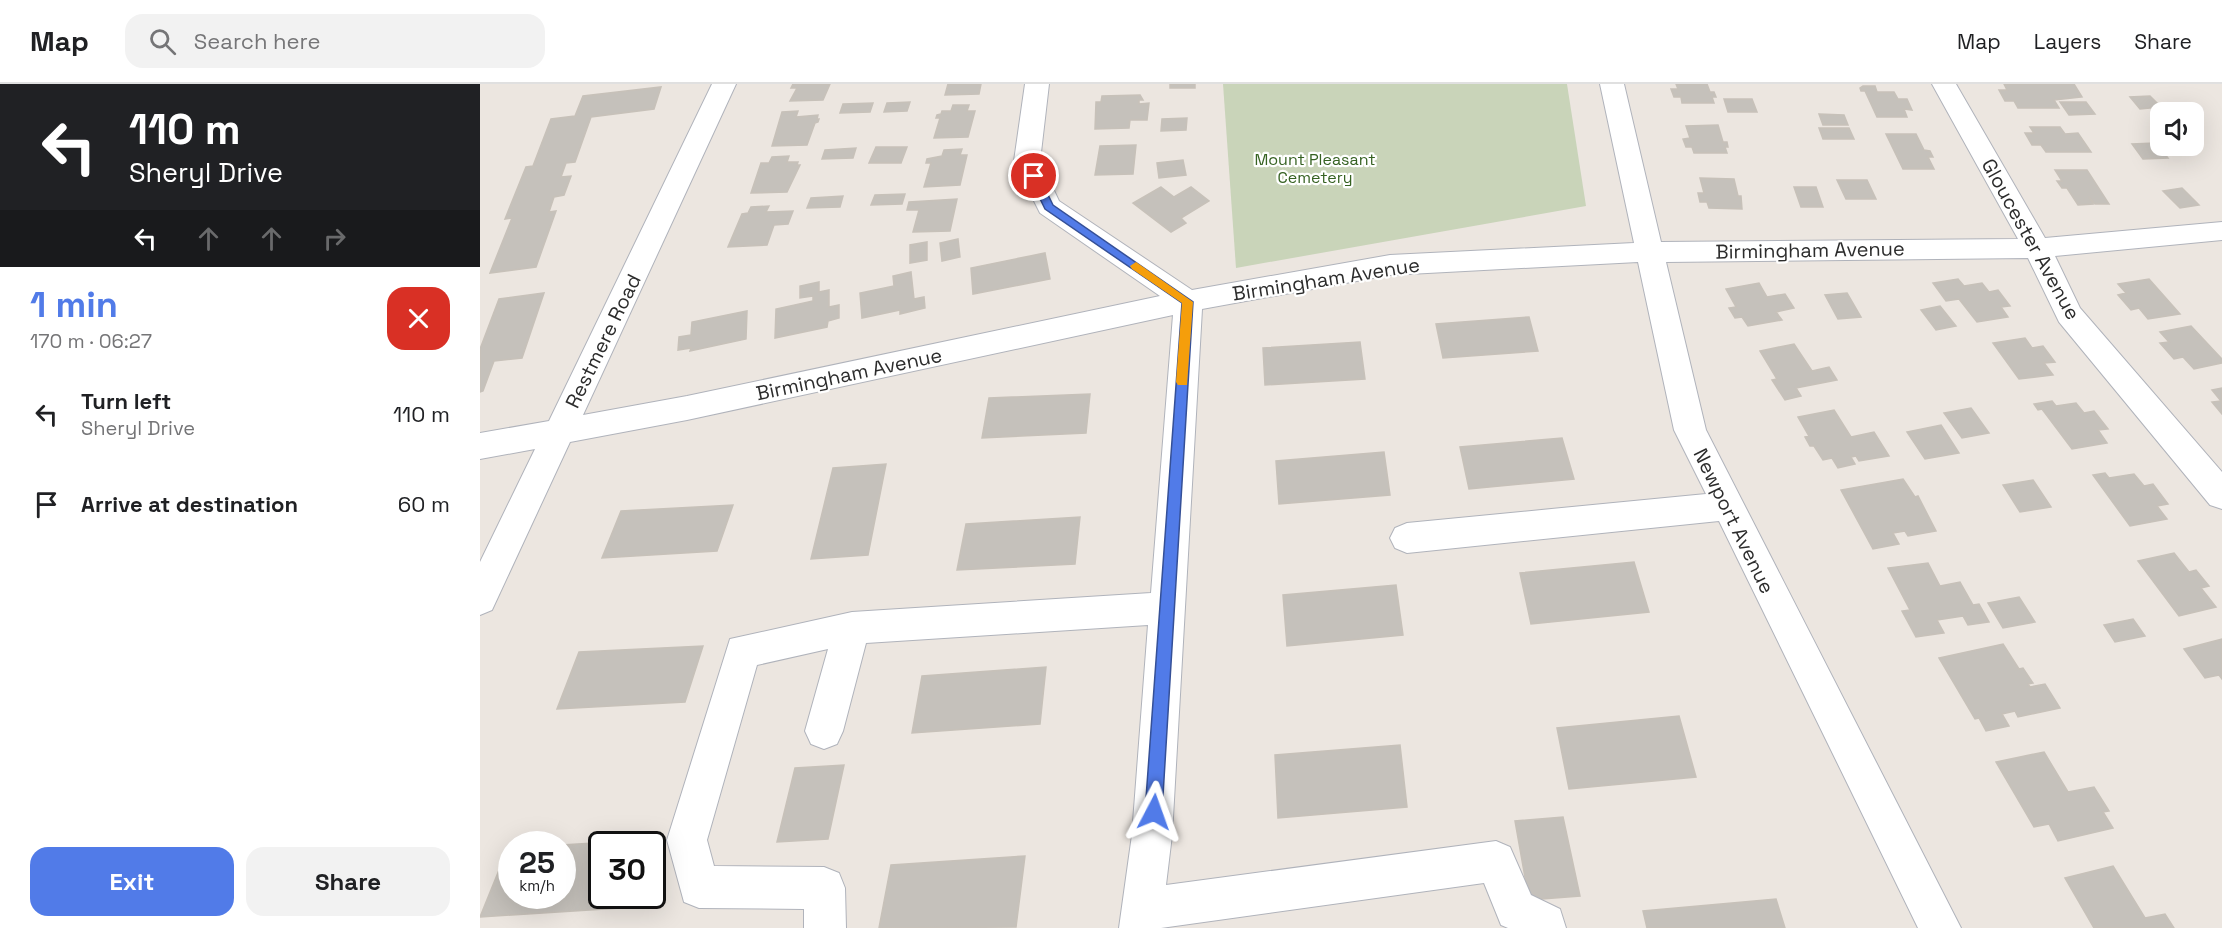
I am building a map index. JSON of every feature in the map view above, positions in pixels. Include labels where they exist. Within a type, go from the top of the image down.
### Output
[{"type":"street","name":"Restmere Road","points":[[480,598],[724,84]]},
{"type":"street","points":[[1037,84],[1027,161],[1048,207],[1188,302],[1152,835],[1142,918],[1496,861],[1516,910],[1545,924],[1545,928]]},
{"type":"street","name":"Newport Avenue","points":[[1612,84],[1690,430],[1726,506],[1940,928]]},
{"type":"street","name":"Gloucester Avenue","points":[[1944,84],[2037,248],[2069,314],[2222,495]]},
{"type":"street","name":"Birmingham Avenue","points":[[480,447],[687,408],[1188,302],[1390,265],[1650,252],[2037,248],[2222,231]]},
{"type":"street","points":[[1407,538],[1726,506]]},
{"type":"street","points":[[825,928],[824,888],[699,887],[687,840],[743,651],[852,628],[1167,608]]},
{"type":"street","points":[[824,731],[852,628]]},
{"type":"green space","name":"Mount Pleasant Cemetery","points":[[1223,84],[1567,84],[1586,206],[1236,268]]},
{"type":"building","points":[[793,84],[830,84],[823,100],[790,101],[797,88],[791,88]]},
{"type":"building","points":[[948,84],[981,84],[979,94],[945,95]]},
{"type":"building","points":[[1170,84],[1195,84],[1195,88],[1170,88]]},
{"type":"building","points":[[1676,84],[1707,84],[1710,92],[1714,92],[1716,97],[1712,97],[1714,103],[1682,103],[1681,97],[1674,97],[1671,89],[1678,89]]},
{"type":"building","points":[[2004,84],[2074,84],[2082,97],[2054,100],[2059,108],[2018,108],[2014,101],[2005,101],[1999,90],[2007,90]]},
{"type":"building","points":[[1875,86],[1877,92],[1894,92],[1898,99],[1907,99],[1912,110],[1904,109],[1907,117],[1877,117],[1865,91],[1861,91],[1860,88]]},
{"type":"building","points":[[661,87],[654,109],[591,117],[575,162],[566,163],[561,177],[571,176],[564,195],[554,197],[549,212],[556,211],[536,267],[490,273],[512,218],[505,219],[526,167],[533,166],[551,119],[575,116],[583,96]]},
{"type":"building","points":[[1140,95],[1143,100],[1139,100],[1139,104],[1149,103],[1147,120],[1130,120],[1129,128],[1095,129],[1096,102],[1101,102],[1102,96]]},
{"type":"building","points":[[2150,96],[2156,102],[2150,102],[2150,108],[2140,109],[2130,97]]},
{"type":"building","points":[[1724,99],[1752,99],[1757,112],[1728,112]]},
{"type":"building","points":[[910,102],[907,111],[884,112],[887,103]]},
{"type":"building","points":[[2060,102],[2086,102],[2095,114],[2069,115]]},
{"type":"building","points":[[873,103],[870,112],[840,113],[843,104]]},
{"type":"building","points":[[953,105],[969,105],[967,111],[975,111],[968,137],[934,138],[940,118],[936,118],[937,115],[942,111],[951,111]]},
{"type":"building","points":[[798,111],[796,117],[818,115],[818,122],[815,123],[807,145],[772,146],[782,112]]},
{"type":"building","points":[[1819,114],[1844,115],[1848,125],[1823,125]]},
{"type":"building","points":[[1187,118],[1186,130],[1161,131],[1162,119]]},
{"type":"building","points":[[1718,125],[1723,142],[1727,142],[1728,147],[1725,147],[1727,153],[1694,153],[1692,147],[1686,147],[1683,139],[1690,138],[1686,126]]},
{"type":"building","points":[[2030,127],[2060,127],[2065,134],[2078,133],[2091,152],[2046,152],[2041,145],[2032,145],[2025,133],[2034,133]]},
{"type":"building","points":[[1819,128],[1849,128],[1854,139],[1823,139]]},
{"type":"building","points":[[1886,134],[1916,134],[1924,150],[1930,151],[1933,157],[1928,157],[1934,169],[1903,169]]},
{"type":"building","points":[[2150,143],[2150,156],[2166,156],[2168,158],[2143,159],[2132,144]]},
{"type":"building","points":[[1136,145],[1133,174],[1095,175],[1100,146]]},
{"type":"building","points":[[876,147],[907,147],[901,163],[869,163]]},
{"type":"building","points":[[856,148],[853,158],[822,159],[825,150]]},
{"type":"building","points":[[962,149],[960,155],[967,155],[960,185],[924,187],[931,163],[926,163],[927,159],[942,156],[944,150]]},
{"type":"building","points":[[789,156],[787,162],[798,162],[797,165],[800,165],[787,192],[751,193],[761,163],[769,163],[772,157]]},
{"type":"building","points":[[1183,160],[1186,175],[1159,178],[1157,163]]},
{"type":"building","points":[[2055,170],[2087,170],[2109,204],[2095,204],[2089,197],[2093,204],[2078,205],[2067,188],[2062,188],[2057,181],[2062,181]]},
{"type":"building","points":[[1700,178],[1734,179],[1738,196],[1741,196],[1742,209],[1709,208],[1707,202],[1700,202],[1698,193],[1704,193]]},
{"type":"building","points":[[1837,180],[1867,180],[1876,199],[1846,199]]},
{"type":"building","points":[[1161,187],[1174,197],[1191,187],[1209,201],[1181,218],[1186,223],[1171,232],[1133,203]]},
{"type":"building","points":[[1794,187],[1816,187],[1823,207],[1801,207]]},
{"type":"building","points":[[2182,188],[2199,205],[2180,208],[2163,191]]},
{"type":"building","points":[[905,194],[902,204],[871,205],[875,195]]},
{"type":"building","points":[[843,196],[840,207],[807,208],[811,198]]},
{"type":"building","points":[[957,199],[950,231],[913,232],[919,210],[907,210],[909,202]]},
{"type":"building","points":[[769,206],[766,212],[793,211],[788,224],[774,225],[767,245],[728,247],[742,214],[748,213],[751,207]]},
{"type":"building","points":[[958,239],[960,257],[942,261],[940,243]]},
{"type":"building","points":[[927,242],[927,260],[910,263],[910,245]]},
{"type":"building","points":[[1045,253],[1050,279],[973,294],[971,268]]},
{"type":"building","points":[[911,272],[914,299],[924,297],[925,308],[900,314],[900,310],[862,318],[860,293],[894,286],[893,276]]},
{"type":"building","points":[[1958,279],[1964,286],[1982,283],[1989,292],[1998,290],[2010,306],[2001,307],[2008,317],[1977,322],[1959,299],[1946,301],[1933,283]]},
{"type":"building","points":[[2149,279],[2180,314],[2148,319],[2139,308],[2131,310],[2118,295],[2126,293],[2118,284]]},
{"type":"building","points":[[819,282],[819,292],[829,290],[829,307],[839,305],[839,318],[828,321],[827,327],[775,338],[776,309],[813,301],[813,296],[800,298],[800,286]]},
{"type":"building","points":[[1759,283],[1767,297],[1785,294],[1794,308],[1776,312],[1782,320],[1748,326],[1742,317],[1735,318],[1729,308],[1736,307],[1726,289]]},
{"type":"building","points":[[544,293],[522,358],[494,361],[483,391],[480,392],[480,349],[499,299]]},
{"type":"building","points":[[1847,293],[1861,317],[1838,319],[1825,295]]},
{"type":"building","points":[[1940,306],[1956,326],[1936,330],[1921,310]]},
{"type":"building","points":[[747,311],[746,339],[690,351],[691,348],[678,350],[679,337],[691,335],[692,322]]},
{"type":"building","points":[[1529,317],[1538,351],[1443,358],[1436,324]]},
{"type":"building","points":[[2191,326],[2222,359],[2222,363],[2194,369],[2183,357],[2174,359],[2160,343],[2169,342],[2160,332]]},
{"type":"building","points":[[2025,338],[2032,348],[2043,346],[2055,362],[2044,363],[2053,375],[2019,379],[1993,343]]},
{"type":"building","points":[[1360,342],[1365,379],[1265,385],[1263,348]]},
{"type":"building","points":[[1794,344],[1812,371],[1829,367],[1837,380],[1796,388],[1801,396],[1785,400],[1772,380],[1777,379],[1760,351]]},
{"type":"building","points":[[2222,388],[2222,414],[2212,402],[2221,401],[2212,390]]},
{"type":"building","points":[[1090,394],[1086,433],[982,438],[989,398]]},
{"type":"building","points":[[2052,401],[2056,406],[2076,403],[2084,413],[2094,411],[2108,429],[2098,430],[2107,443],[2072,449],[2042,409],[2038,410],[2034,404]]},
{"type":"building","points":[[1971,408],[1989,433],[1962,438],[1944,413]]},
{"type":"building","points":[[1834,410],[1851,437],[1874,432],[1889,456],[1859,461],[1856,456],[1851,457],[1855,464],[1838,468],[1832,458],[1823,460],[1814,446],[1810,446],[1805,437],[1809,436],[1798,417]]},
{"type":"building","points":[[1941,425],[1959,453],[1925,459],[1907,432]]},
{"type":"building","points":[[1562,438],[1574,479],[1469,489],[1460,447]]},
{"type":"building","points":[[1384,452],[1390,495],[1279,504],[1276,461]]},
{"type":"building","points":[[886,464],[868,555],[811,559],[833,468]]},
{"type":"building","points":[[2105,473],[2109,478],[2134,474],[2144,486],[2153,484],[2168,504],[2157,506],[2167,519],[2130,526],[2093,475]]},
{"type":"building","points":[[1903,479],[1915,497],[1918,496],[1936,531],[1908,536],[1905,531],[1893,533],[1899,544],[1873,549],[1841,490]]},
{"type":"building","points":[[2033,480],[2051,507],[2020,512],[2003,485]]},
{"type":"building","points":[[733,505],[717,551],[602,558],[621,511]]},
{"type":"building","points":[[1080,517],[1075,564],[957,570],[966,524]]},
{"type":"building","points":[[2174,553],[2189,572],[2196,570],[2209,586],[2201,588],[2216,607],[2179,616],[2138,561]]},
{"type":"building","points":[[1634,562],[1649,612],[1531,624],[1520,573]]},
{"type":"building","points":[[1928,563],[1940,586],[1960,582],[1973,605],[1979,604],[1989,622],[1968,625],[1963,616],[1937,620],[1944,633],[1916,637],[1902,611],[1910,610],[1888,568]]},
{"type":"building","points":[[1396,585],[1403,635],[1287,646],[1283,595]]},
{"type":"building","points":[[2019,597],[2035,622],[2003,628],[1988,603]]},
{"type":"building","points":[[2133,619],[2145,636],[2115,642],[2104,625]]},
{"type":"building","points":[[2222,639],[2222,679],[2219,675],[2205,678],[2184,649]]},
{"type":"building","points":[[2003,644],[2019,669],[2023,668],[2033,683],[2028,684],[2030,687],[2045,684],[2060,708],[2018,717],[2015,711],[2002,714],[2009,726],[1986,731],[1979,718],[1975,719],[1939,658]]},
{"type":"building","points":[[703,646],[685,702],[557,709],[579,652]]},
{"type":"building","points":[[1046,667],[1040,724],[912,733],[922,676]]},
{"type":"building","points":[[1679,716],[1696,777],[1569,789],[1557,728]]},
{"type":"building","points":[[1400,745],[1407,807],[1278,818],[1275,755]]},
{"type":"building","points":[[2044,752],[2068,792],[2094,787],[2109,811],[2103,812],[2113,828],[2058,841],[2049,824],[2034,827],[1996,762]]},
{"type":"building","points":[[844,765],[828,839],[777,842],[795,768]]},
{"type":"building","points":[[1563,817],[1580,896],[1529,900],[1515,821]]},
{"type":"building","points":[[588,843],[588,909],[604,909],[480,917],[498,873],[498,909],[576,909],[576,844]]},
{"type":"building","points":[[1025,856],[1016,927],[879,928],[891,865]]},
{"type":"building","points":[[2113,866],[2145,918],[2165,914],[2174,928],[2094,928],[2065,878]]},
{"type":"building","points":[[1776,899],[1785,928],[1647,928],[1643,911]]},
{"type":"slow traffic","points":[[1136,266],[1188,302],[1182,382]]},
{"type":"route","points":[[1034,176],[1048,207],[1188,302],[1154,812]]}]
